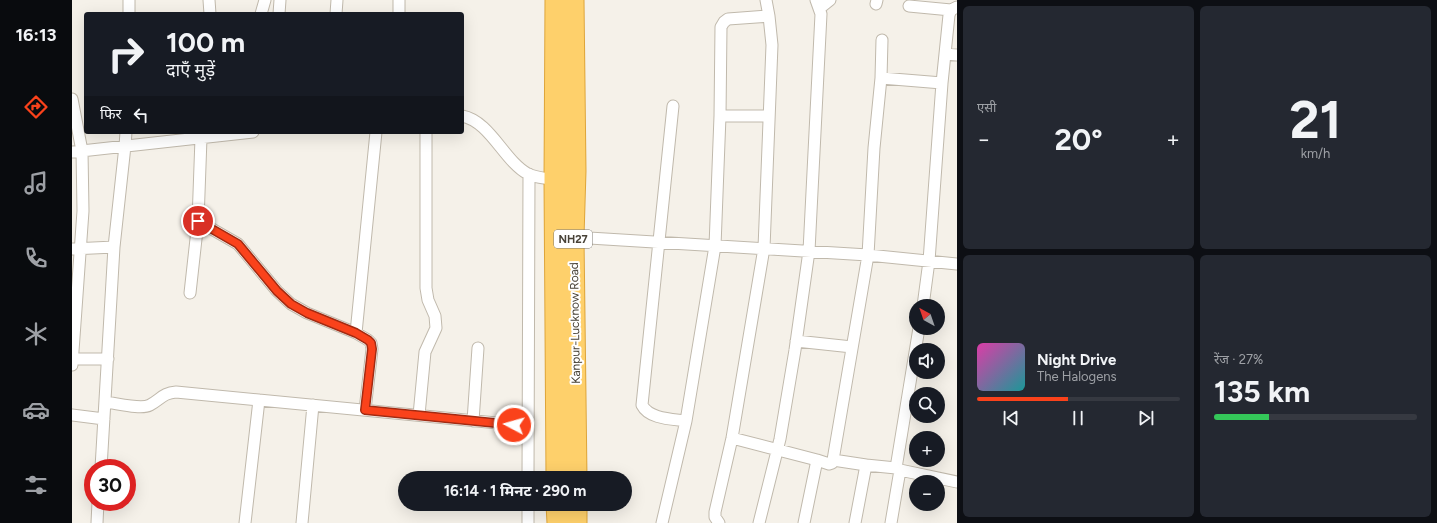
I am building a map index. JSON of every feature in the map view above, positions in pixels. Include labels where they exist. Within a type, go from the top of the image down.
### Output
[{"type":"highway","name":"Kanpur-Lucknow Road","points":[[556,0],[575,171],[573,237],[576,471]]},
{"type":"highway","name":"Kanpur-Lucknow Road","points":[[557,471],[555,180],[573,0]]},
{"type":"highway","points":[[557,511],[558,523]]},
{"type":"highway","points":[[576,511],[576,523]]},
{"type":"street","points":[[129,0],[129,12]]},
{"type":"street","points":[[209,0],[210,12]]},
{"type":"street","points":[[262,12],[265,0]]},
{"type":"street","points":[[279,12],[280,0]]},
{"type":"street","points":[[336,12],[337,0]]},
{"type":"street","points":[[398,12],[399,0]]},
{"type":"street","points":[[719,523],[715,517],[715,512],[732,438],[764,248],[768,116],[772,45],[766,0]]},
{"type":"street","points":[[759,523],[777,450],[796,342],[809,251],[821,14],[818,4],[830,0]]},
{"type":"street","points":[[910,6],[954,9]]},
{"type":"street","points":[[923,299],[929,261],[942,83],[949,15],[954,9]]},
{"type":"street","points":[[662,523],[686,421],[715,246],[720,116],[721,27],[728,19],[769,16]]},
{"type":"street","points":[[732,438],[829,464],[832,463],[868,254],[874,148],[881,78],[882,40]]},
{"type":"street","points":[[946,54],[957,55]]},
{"type":"street","points":[[881,78],[942,83]]},
{"type":"street","points":[[72,99],[77,152],[84,196],[76,248],[72,365]]},
{"type":"street","points":[[673,106],[642,405],[648,413],[664,418],[686,421]]},
{"type":"street","points":[[720,116],[768,116]]},
{"type":"street","points":[[464,117],[477,122],[518,166],[528,174],[555,180]]},
{"type":"street","points":[[102,459],[114,247],[126,134]]},
{"type":"street","points":[[77,152],[201,138],[213,134]]},
{"type":"street","points":[[356,333],[376,134]]},
{"type":"street","points":[[419,415],[425,352],[436,328],[435,316],[428,300],[426,288],[426,134]]},
{"type":"street","points":[[190,293],[198,221],[201,138]]},
{"type":"street","points":[[528,174],[528,471]]},
{"type":"street","points":[[198,221],[238,244],[277,291],[291,304],[307,313],[356,333],[371,343],[372,349],[365,410]]},
{"type":"street","points":[[573,237],[868,254],[957,264]]},
{"type":"street","points":[[76,248],[114,247]]},
{"type":"street","points":[[891,523],[918,335]]},
{"type":"street","points":[[796,342],[852,347]]},
{"type":"street","points":[[472,421],[478,348]]},
{"type":"street","points":[[72,359],[108,360]]},
{"type":"street","points":[[106,402],[144,407],[150,405],[169,392],[176,392],[528,426]]},
{"type":"street","points":[[245,523],[259,400]]},
{"type":"street","points":[[302,523],[313,405]]},
{"type":"street","points":[[72,415],[104,419]]},
{"type":"street","points":[[804,523],[817,460]]},
{"type":"street","points":[[833,460],[898,469],[957,482]]},
{"type":"street","points":[[855,523],[866,465]]},
{"type":"street","points":[[97,523],[98,511]]},
{"type":"street","points":[[528,511],[528,523]]},
{"type":"route","points":[[198,221],[238,244],[277,291],[291,304],[307,313],[356,333],[371,343],[372,349],[365,410],[514,425]]}]
